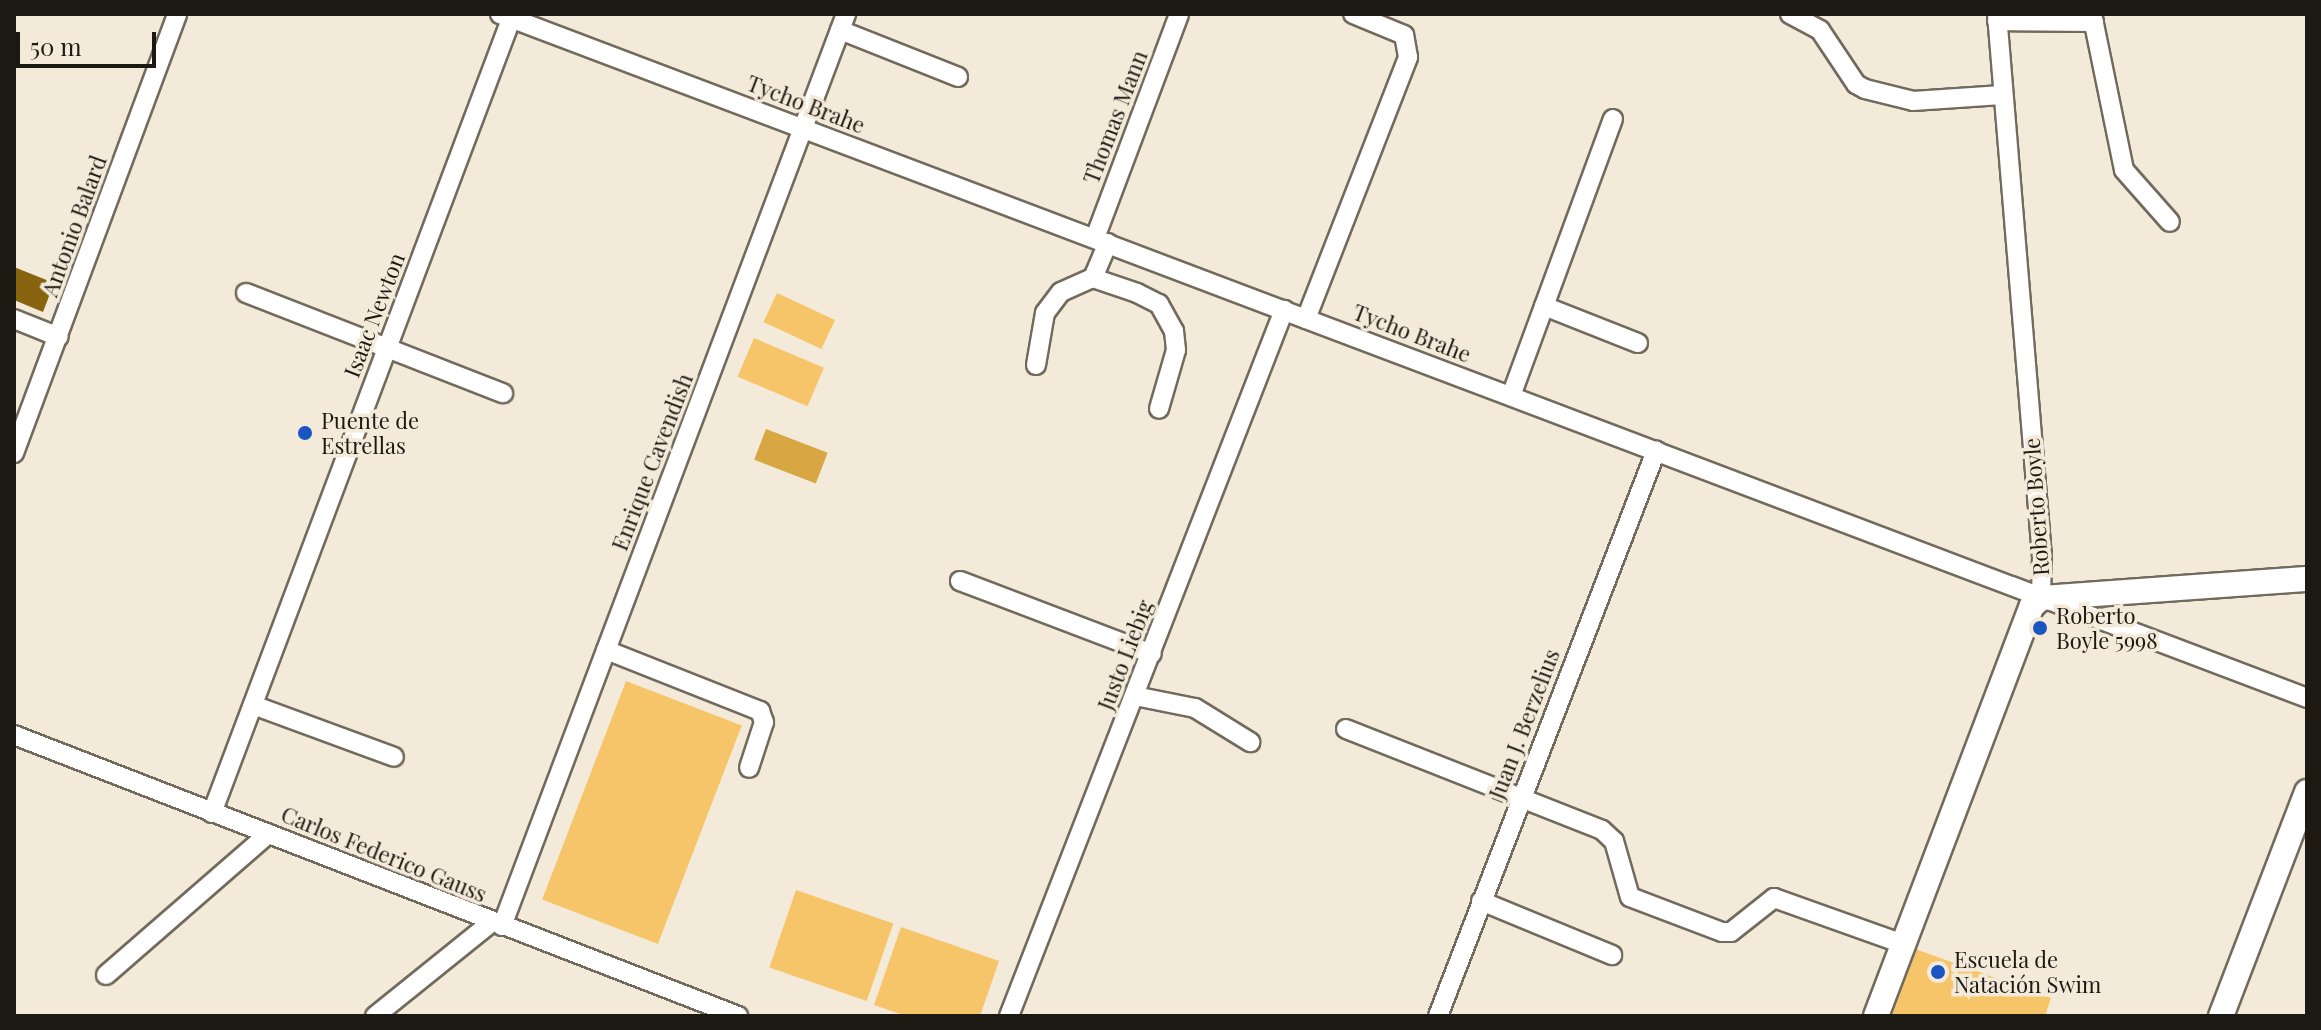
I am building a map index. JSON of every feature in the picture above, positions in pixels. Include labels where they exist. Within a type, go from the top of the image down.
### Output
[{"type":"main road","points":[[2041,598],[2307,579]]},
{"type":"main road","name":"Roberto Boyle","points":[[1876,1016],[2025,621],[2041,598]]},
{"type":"main road","points":[[2221,1016],[2307,792]]},
{"type":"street","name":"Antonio Balard","points":[[14,453],[177,14]]},
{"type":"street","name":"Thomas Mann","points":[[1093,278],[1101,240],[1179,14]]},
{"type":"street","points":[[1306,319],[1408,57],[1404,35],[1353,14]]},
{"type":"street","points":[[1790,14],[1820,30],[1856,84],[1865,89],[1913,101],[2002,95]]},
{"type":"street","name":"Tycho Brahe","points":[[508,15],[2307,698]]},
{"type":"street","name":"Isaac Newton","points":[[212,813],[388,348],[508,15]]},
{"type":"street","points":[[1997,18],[2093,18],[2124,170],[2170,222]]},
{"type":"street","name":"Roberto Boyle","points":[[1997,18],[2042,557],[2041,598]]},
{"type":"street","points":[[843,22],[958,77]]},
{"type":"street","name":"Enrique Cavendish","points":[[497,924],[606,650],[843,22]]},
{"type":"street","points":[[1511,396],[1613,119]]},
{"type":"street","points":[[1036,365],[1051,300],[1093,278],[1159,304],[1174,331],[1176,350],[1159,409]]},
{"type":"street","points":[[246,293],[503,393]]},
{"type":"street","points":[[1544,306],[1638,343]]},
{"type":"street","name":"Justo Liebig","points":[[1009,1016],[1284,310]]},
{"type":"street","points":[[14,319],[59,337]]},
{"type":"street","name":"Juan J. Berzelius","points":[[1438,1016],[1656,451]]},
{"type":"street","points":[[960,581],[1152,654]]},
{"type":"street","points":[[606,650],[760,711],[764,722],[749,768]]},
{"type":"street","points":[[1135,696],[1195,708],[1250,742]]},
{"type":"street","points":[[253,705],[394,757]]},
{"type":"street","points":[[1346,729],[1602,830],[1614,841],[1630,897],[1722,932],[1731,932],[1774,898],[1903,944]]},
{"type":"street","name":"Carlos Federico Gauss","points":[[14,735],[738,1016]]},
{"type":"street","points":[[106,975],[268,834]]},
{"type":"street","points":[[1481,901],[1612,955]]},
{"type":"street","points":[[375,1016],[497,924]]},
{"type":"shaded area","points":[[777,293],[835,320],[821,349],[763,322]]},
{"type":"shaded area","points":[[754,338],[824,368],[808,406],[738,377]]},
{"type":"shaded area","points":[[766,429],[828,453],[816,483],[754,460]]},
{"type":"shaded area","points":[[626,681],[742,725],[658,944],[542,899]]},
{"type":"shaded area","points":[[796,890],[893,924],[867,1001],[769,968]]},
{"type":"shaded area","points":[[901,927],[999,961],[980,1016],[906,1016],[874,1005]]},
{"type":"shaded area","name":"Escuela de Natación Swim","points":[[1907,946],[2051,998],[2045,1016],[1882,1016]]},
{"type":"building","points":[[14,267],[54,283],[43,312],[14,300]]},
{"type":"place","name":"Puente de Estrellas","points":[[305,433]]},
{"type":"place","name":"Roberto Boyle 5998","points":[[2040,628]]},
{"type":"place","name":"Escuela de Natación Swim","points":[[1938,972]]}]
